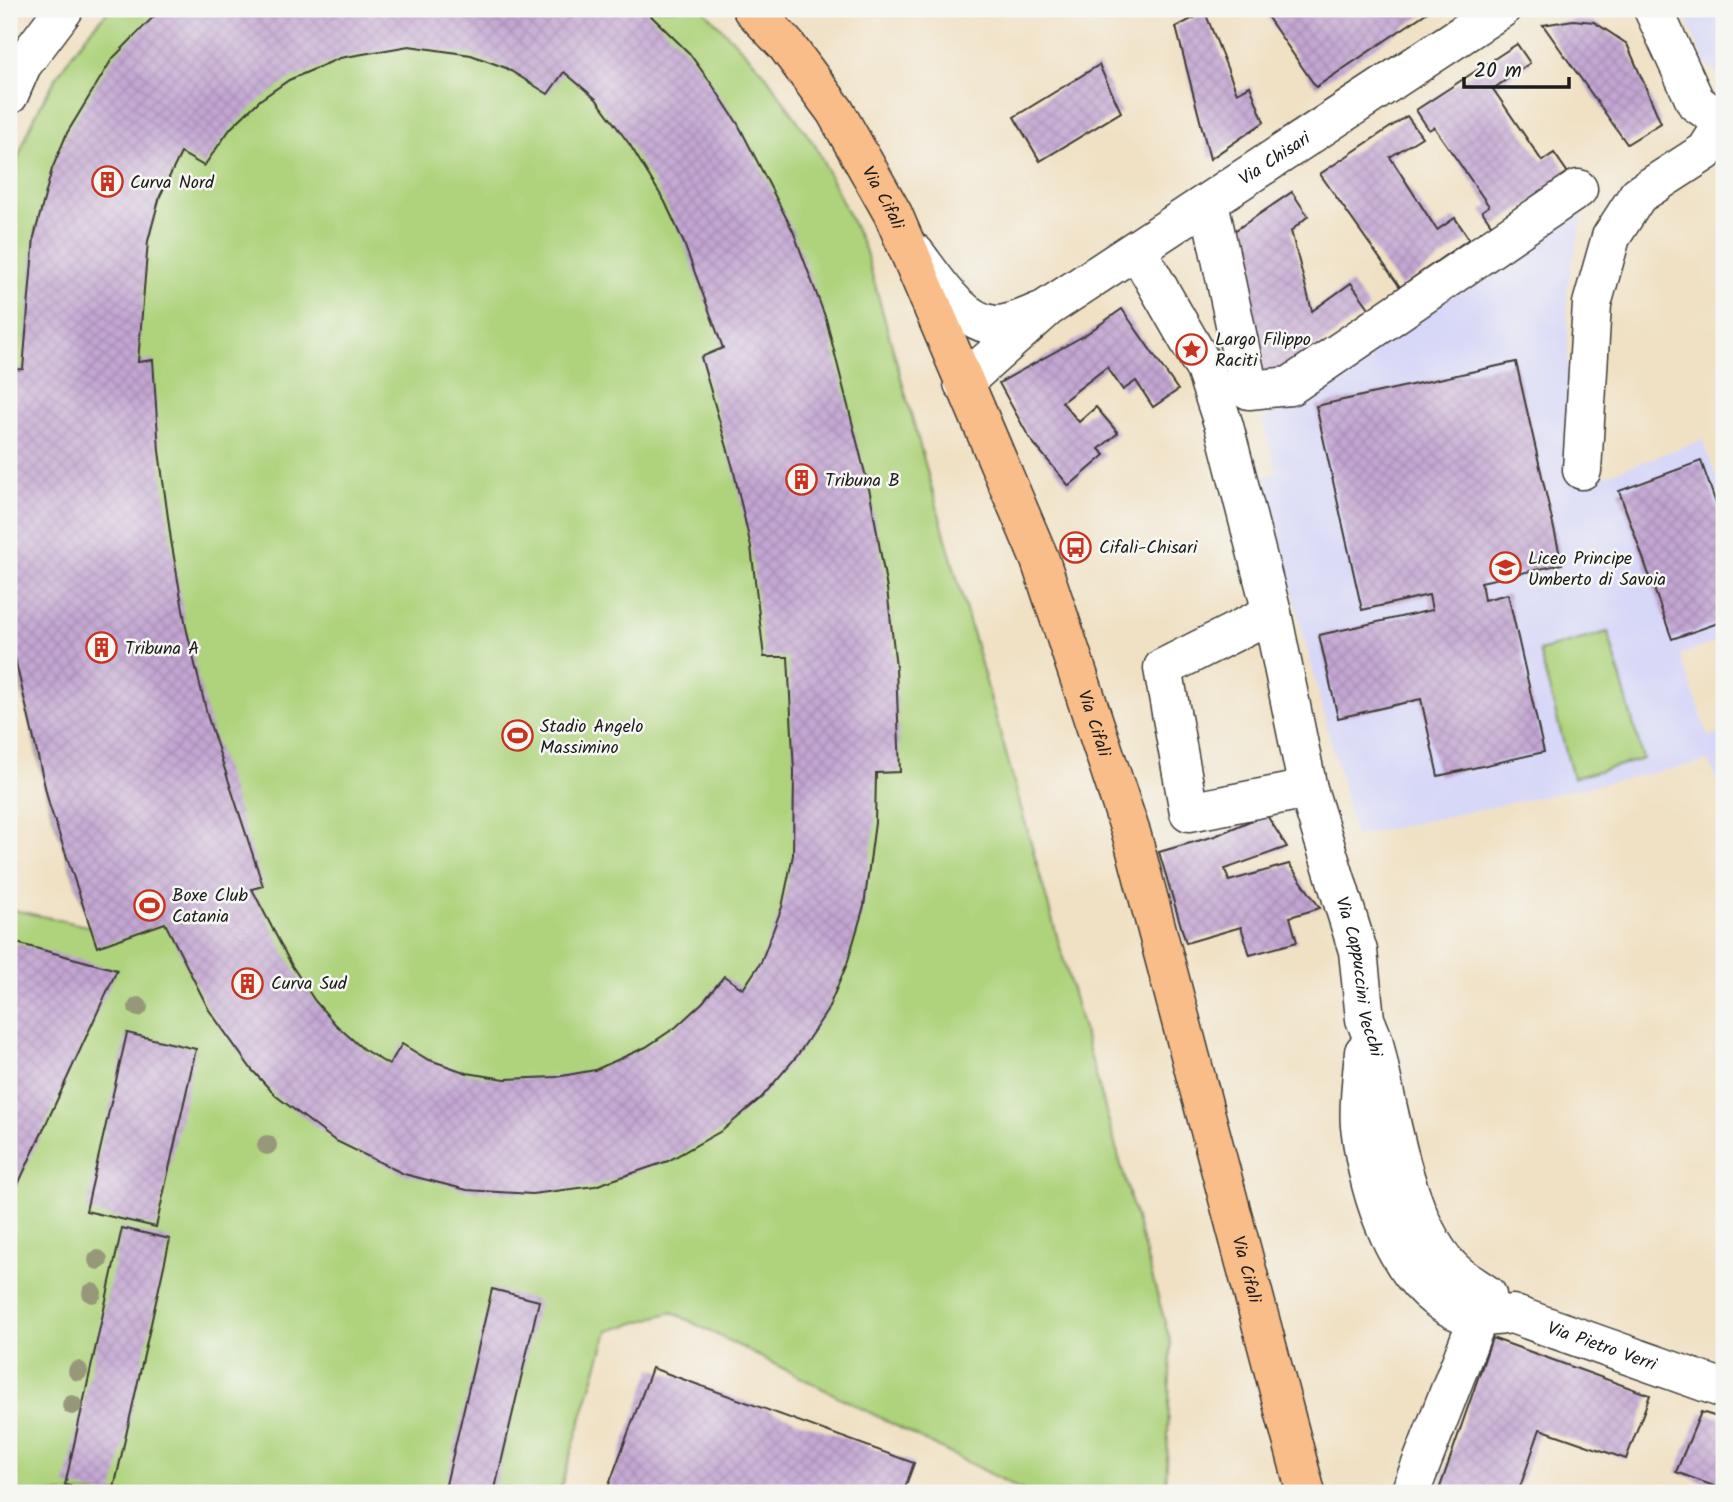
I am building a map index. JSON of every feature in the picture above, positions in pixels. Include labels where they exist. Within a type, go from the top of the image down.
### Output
[{"type":"main road","name":"Via Cifali","points":[[752,9],[786,45],[835,111],[872,174],[904,240],[1040,560],[1132,836],[1306,1493]]},
{"type":"street","points":[[9,95],[22,65],[64,9]]},
{"type":"street","name":"Via Chisari","points":[[1047,309],[1501,9]]},
{"type":"street","points":[[1582,470],[1592,304],[1611,237],[1638,195],[1706,151],[1724,122],[1696,103],[1653,9]]},
{"type":"street","points":[[1209,202],[1249,390],[1290,386],[1578,189]]},
{"type":"street","points":[[904,240],[950,297],[981,321],[994,325],[1008,324],[1047,309]]},
{"type":"street","name":"Via Cappuccini Vecchi","points":[[1137,250],[1205,369],[1224,426],[1272,613],[1308,789],[1358,951],[1365,1019],[1360,1124],[1369,1179],[1386,1227],[1406,1266],[1428,1291],[1463,1313],[1480,1317]]},
{"type":"street","points":[[963,383],[1047,309]]},
{"type":"street","points":[[1272,613],[1163,668],[1189,812],[1308,789]]},
{"type":"street","name":"Via Pietro Verri","points":[[1480,1317],[1512,1314],[1724,1389]]},
{"type":"street","points":[[1410,1493],[1480,1317]]},
{"type":"shaded area","points":[[1682,9],[1724,9],[1724,79],[1706,64]]},
{"type":"shaded area","name":"Liceo Principe Umberto di Savoia","points":[[1588,193],[1567,287],[1570,472],[1599,469],[1604,476],[1702,440],[1724,496],[1724,639],[1680,655],[1709,737],[1724,732],[1724,799],[1709,761],[1355,836],[1263,476],[1277,473],[1262,419]]},
{"type":"green space","name":"Stadio Angelo Massimino","points":[[110,9],[703,9],[762,70],[816,147],[865,249],[1171,1344],[1166,1493],[1028,1493],[672,1312],[608,1331],[559,1493],[9,1493],[9,909],[91,927],[49,804],[9,633],[9,195],[23,144],[46,95],[76,49]]},
{"type":"green space","points":[[1608,632],[1643,759],[1573,778],[1539,651]]},
{"type":"building","points":[[161,9],[644,9],[689,53],[713,86],[738,124],[793,231],[826,319],[870,493],[887,589],[896,667],[900,772],[876,773],[875,823],[864,906],[847,964],[827,1011],[797,1056],[762,1097],[723,1130],[668,1161],[595,1186],[532,1194],[467,1190],[404,1174],[334,1140],[276,1096],[252,1070],[209,1010],[165,923],[97,947],[49,804],[9,633],[9,370],[23,369],[34,237],[52,169],[67,133],[112,59]],"holes":[[[409,46],[471,55],[506,68],[548,94],[564,72],[596,99],[630,145],[665,202],[683,241],[723,348],[701,357],[733,468],[751,547],[764,657],[788,657],[794,772],[793,855],[782,907],[761,962],[743,989],[724,976],[703,1002],[676,1027],[646,1047],[595,1070],[556,1077],[505,1079],[467,1073],[427,1059],[402,1044],[389,1065],[363,1049],[335,1024],[315,1001],[292,966],[252,889],[263,886],[208,718],[186,627],[171,540],[159,451],[153,360],[138,362],[148,241],[160,196],[181,153],[204,166],[231,128],[260,100],[289,80],[340,58]]]},
{"type":"building","points":[[1262,9],[1432,9],[1316,87]]},
{"type":"building","points":[[1205,12],[1237,93],[1250,86],[1264,122],[1210,159],[1176,27]]},
{"type":"building","points":[[1573,20],[1594,22],[1627,44],[1661,123],[1627,144],[1543,25]]},
{"type":"building","points":[[1517,44],[1530,63],[1493,89],[1542,161],[1554,153],[1570,176],[1493,227],[1482,211],[1489,206],[1434,127],[1429,130],[1416,110]]},
{"type":"building","points":[[1099,65],[1121,112],[1040,161],[1014,117]]},
{"type":"building","points":[[1407,116],[1422,137],[1390,157],[1437,230],[1455,218],[1469,239],[1400,287],[1320,174]]},
{"type":"building","points":[[1292,192],[1308,216],[1291,231],[1312,311],[1351,283],[1369,308],[1282,374],[1253,377],[1224,238]]},
{"type":"building","points":[[1122,309],[1178,390],[1153,407],[1136,381],[1123,390],[1107,367],[1062,402],[1079,422],[1096,407],[1118,433],[1099,449],[1105,455],[1069,486],[1030,439],[999,383],[1085,335]]},
{"type":"building","points":[[1516,362],[1562,564],[1481,582],[1484,600],[1508,594],[1544,752],[1438,776],[1421,699],[1338,718],[1319,635],[1432,610],[1429,595],[1362,610],[1316,406]]},
{"type":"building","points":[[1701,461],[1724,526],[1724,621],[1672,639],[1619,491]]},
{"type":"building","points":[[1266,814],[1287,847],[1225,869],[1229,881],[1289,864],[1320,908],[1290,917],[1297,942],[1250,955],[1241,927],[1186,943],[1159,852],[1215,836]]},
{"type":"building","points":[[9,941],[117,970],[15,1191],[9,1189]]},
{"type":"building","points":[[127,1033],[196,1049],[156,1227],[86,1211]]},
{"type":"building","points":[[122,1228],[170,1239],[113,1493],[102,1493],[65,1485]]},
{"type":"building","points":[[492,1289],[539,1301],[494,1493],[444,1493]]},
{"type":"building","points":[[1492,1338],[1650,1395],[1626,1459],[1540,1429],[1518,1493],[1438,1493]]},
{"type":"building","points":[[652,1368],[914,1463],[903,1493],[606,1493]]},
{"type":"building","points":[[1701,1412],[1724,1419],[1724,1493],[1719,1493],[1722,1489],[1676,1472]]},
{"type":"place","name":"Curva Nord","points":[[107,182]]},
{"type":"place","name":"Largo Filippo Raciti","points":[[1192,349]]},
{"type":"place","name":"Tribuna B","points":[[802,480]]},
{"type":"place","name":"Cifali-Chisari","points":[[1076,547]]},
{"type":"place","name":"Liceo Principe Umberto di Savoia","points":[[1505,568]]},
{"type":"place","name":"Tribuna A","points":[[102,648]]},
{"type":"place","name":"Stadio Angelo Massimino","points":[[517,736]]},
{"type":"place","name":"Boxe Club Catania","points":[[149,905]]},
{"type":"place","name":"Curva Sud","points":[[248,983]]}]
